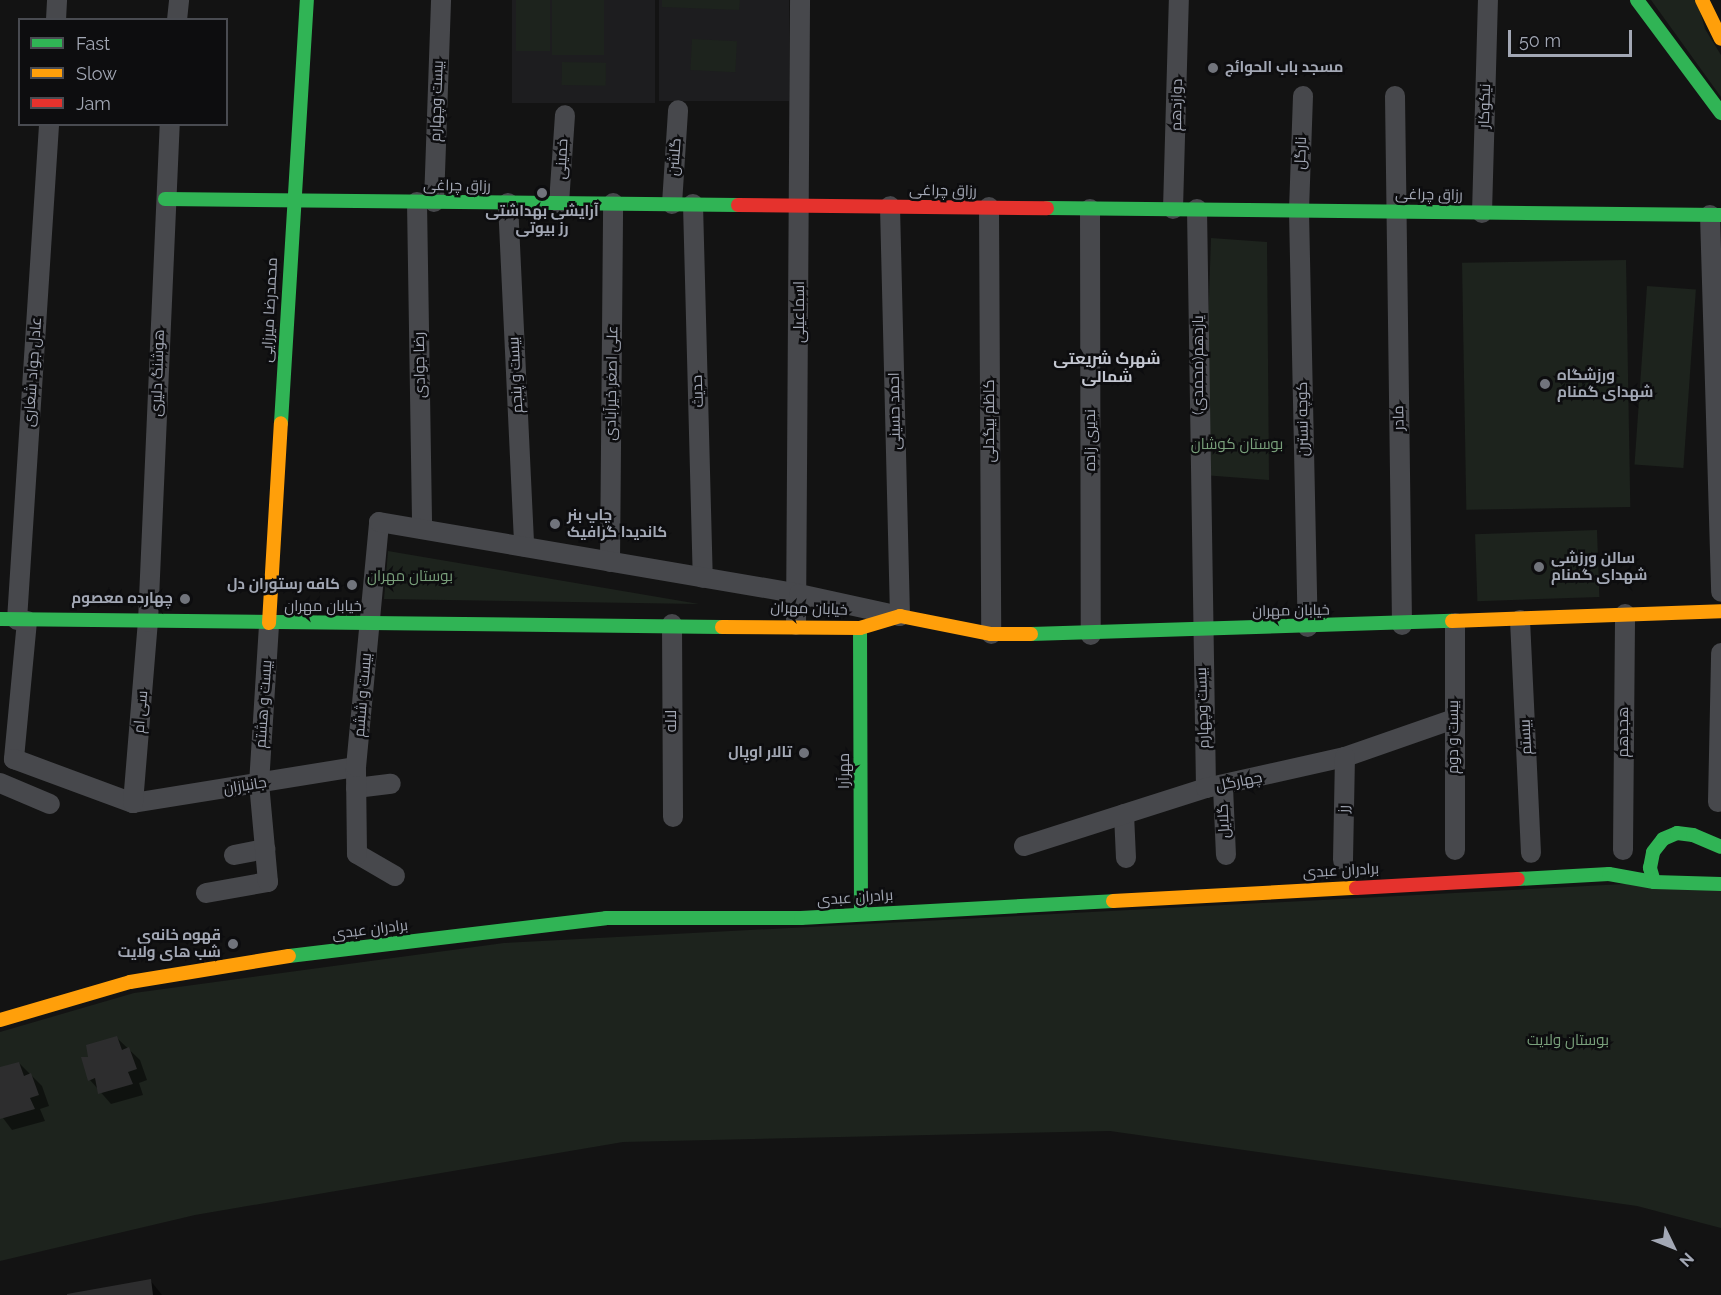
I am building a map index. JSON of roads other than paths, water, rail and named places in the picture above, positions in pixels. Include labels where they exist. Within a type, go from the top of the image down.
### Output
[{"type":"main road","name":"محمدرضا میرزایی","points":[[269,623],[307,0]]},
{"type":"main road","points":[[1637,0],[1721,113]]},
{"type":"main road","points":[[1702,0],[1721,39]]},
{"type":"main road","name":"رزاق چراغی","points":[[165,199],[1716,215]]},
{"type":"main road","name":"خیابان مهران","points":[[15,620],[796,625],[860,628],[900,616],[991,634],[1091,635],[1201,628],[1402,625],[1625,614],[1721,612]]},
{"type":"main road","name":"مهرآرا","points":[[860,628],[861,914]]},
{"type":"main road","points":[[1654,882],[1650,868],[1653,852],[1663,838],[1677,833],[1693,835],[1721,847]]},
{"type":"main road","name":"برادران عبدی","points":[[0,1020],[130,982],[309,954],[606,918],[801,918],[1609,874],[1654,882],[1721,884]]},
{"type":"street","points":[[56,18],[57,0]]},
{"type":"street","points":[[177,18],[178,0]]},
{"type":"street","name":"بیست وچهارم","points":[[426,202],[441,0]]},
{"type":"street","name":"اسماعیلی","points":[[796,625],[799,594],[800,0]]},
{"type":"street","name":"دوازدهم","points":[[1173,209],[1179,0]]},
{"type":"street","name":"نیکوکار","points":[[1482,213],[1488,0]]},
{"type":"street","name":"نارگل","points":[[1299,211],[1303,96]]},
{"type":"street","name":"مادر","points":[[1395,96],[1402,625]]},
{"type":"street","name":"گلشن","points":[[672,204],[678,110]]},
{"type":"street","name":"خمینی","points":[[560,203],[565,115]]},
{"type":"street","name":"عادل جواد شعاری","points":[[49,126],[15,620],[14,759],[133,803]]},
{"type":"street","name":"هوشنگ دلیری","points":[[148,622],[170,126]]},
{"type":"street","name":"رضا جوادی","points":[[422,529],[426,202]]},
{"type":"street","name":"بیست و پنجم","points":[[508,203],[524,547]]},
{"type":"street","name":"علی اصغر خیرآبادی","points":[[610,562],[614,204]]},
{"type":"street","name":"حدیث","points":[[693,204],[703,578]]},
{"type":"street","name":"احمد حسینی","points":[[890,207],[900,616]]},
{"type":"street","name":"کاظم بیگدلی","points":[[989,207],[991,634]]},
{"type":"street","name":"ندیری زاده","points":[[1090,208],[1091,635]]},
{"type":"street","name":"یازدهم(محمدی)","points":[[1197,210],[1201,628]]},
{"type":"street","name":"کوچه نسترن","points":[[1299,211],[1308,627]]},
{"type":"street","points":[[1716,215],[1721,592]]},
{"type":"street","name":"بیست و ششم","points":[[395,876],[357,854],[356,767],[379,522],[422,529]]},
{"type":"street","points":[[422,529],[799,594],[900,616]]},
{"type":"street","name":"هجدهم","points":[[1623,850],[1625,614]]},
{"type":"street","name":"بیستم","points":[[1520,620],[1531,854]]},
{"type":"street","name":"سی ام","points":[[133,803],[148,622]]},
{"type":"street","name":"بیست و هشتم","points":[[206,893],[268,882],[259,784],[269,623]]},
{"type":"street","name":"بیست و دوم","points":[[1455,623],[1455,850]]},
{"type":"street","name":"لاله","points":[[672,624],[673,817]]},
{"type":"street","name":"بیست وچهارم","points":[[1201,628],[1214,787]]},
{"type":"street","points":[[1718,802],[1721,653]]},
{"type":"street","name":"چهارگل","points":[[1024,846],[1214,787],[1345,757],[1454,718]]},
{"type":"street","name":"رز","points":[[1343,860],[1345,757]]},
{"type":"street","name":"جانبازان","points":[[133,803],[356,767]]},
{"type":"street","points":[[0,783],[50,804]]},
{"type":"street","points":[[356,788],[391,784]]},
{"type":"street","name":"گلایل","points":[[1214,787],[1226,855]]},
{"type":"street","points":[[1124,814],[1125,858]]},
{"type":"street","points":[[234,855],[265,849]]},
{"type":"place","name":"مسجد باب الحوائج","points":[[1213,68]]},
{"type":"place","name":"آرایشی بهداشتی رز بیوتی","points":[[542,193]]},
{"type":"place","name":"ورزشگاه شهدای گمنام","points":[[1545,384]]},
{"type":"place","name":"چاپ بنر کاندیدا گرافیک","points":[[555,524]]},
{"type":"place","name":"سالن ورزشی شهدای گمنام","points":[[1539,567]]},
{"type":"place","name":"کافه رستوران دل","points":[[352,585]]},
{"type":"place","name":"چهارده معصوم","points":[[185,599]]},
{"type":"place","name":"تالار اوپال","points":[[804,753]]},
{"type":"place","name":"قهوه خانه‌ی شب های ولایت","points":[[233,944]]},
{"type":"district","name":"شهرک شریعتی شمالی","points":[[1107,368]]},
{"type":"park label","name":"بوستان کوشان","points":[[1237,445]]},
{"type":"park label","name":"بوستان مهران","points":[[410,577]]},
{"type":"park label","name":"بوستان ولایت","points":[[1568,1041]]}]
